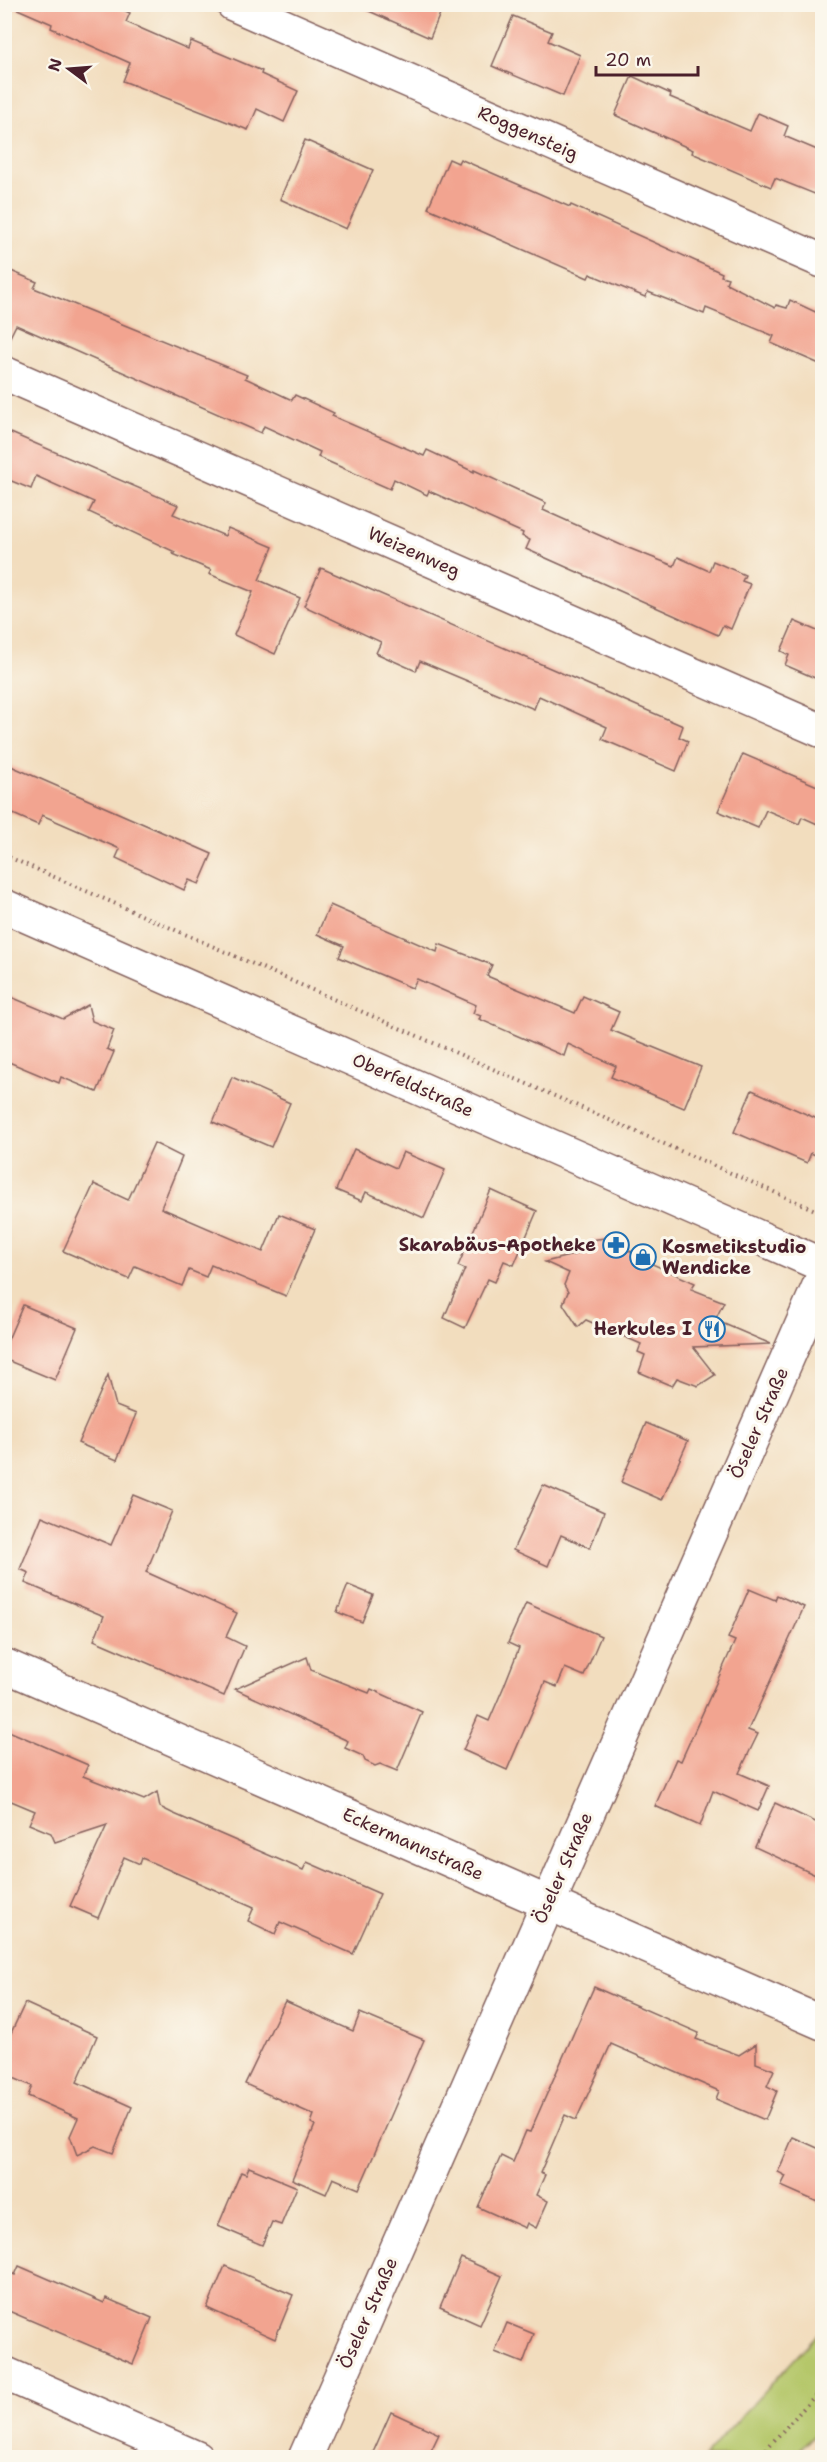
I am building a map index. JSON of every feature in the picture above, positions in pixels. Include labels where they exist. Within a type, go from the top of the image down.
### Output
[{"type":"street","name":"Roggensteig","points":[[233,4],[822,261]]},
{"type":"street","name":"Weizenweg","points":[[4,374],[822,731]]},
{"type":"street","name":"Oberfeldstraße","points":[[4,906],[822,1265]]},
{"type":"street","name":"Öseler Straße","points":[[305,2457],[822,1279]]},
{"type":"street","name":"Eckermannstraße","points":[[4,1665],[822,2023]]},
{"type":"street","points":[[4,2373],[197,2457]]},
{"type":"path","points":[[4,855],[822,1214]]},
{"type":"path","points":[[758,2457],[822,2388]]},
{"type":"green space","points":[[822,2329],[822,2425],[793,2457],[704,2457]]},
{"type":"building","points":[[6,4],[109,4],[130,13],[126,22],[188,49],[191,41],[262,71],[261,74],[298,91],[284,122],[257,109],[248,130],[123,81],[130,63],[51,28],[52,24]]},
{"type":"building","points":[[353,4],[444,4],[430,38]]},
{"type":"building","points":[[513,16],[552,32],[548,41],[580,55],[563,96],[492,66]]},
{"type":"building","points":[[632,76],[671,94],[670,97],[750,131],[758,113],[788,126],[784,136],[822,152],[822,197],[775,178],[771,187],[692,153],[693,150],[615,115]]},
{"type":"building","points":[[305,140],[373,170],[346,229],[280,199]]},
{"type":"building","points":[[449,159],[458,163],[460,159],[570,207],[571,205],[722,273],[721,276],[728,278],[726,283],[775,308],[776,305],[787,308],[790,300],[822,315],[822,365],[771,343],[774,336],[706,308],[704,314],[648,292],[645,297],[590,274],[588,278],[428,208]]},
{"type":"building","points":[[4,268],[37,282],[34,288],[247,375],[245,378],[292,400],[295,395],[334,413],[332,416],[424,456],[427,450],[474,472],[474,470],[546,503],[543,510],[621,545],[674,566],[678,557],[709,571],[713,561],[745,575],[742,581],[750,584],[731,629],[723,625],[718,635],[526,549],[530,540],[522,536],[523,533],[429,491],[427,495],[394,479],[390,489],[318,457],[320,452],[264,426],[261,433],[16,325],[4,349]]},
{"type":"building","points":[[4,430],[178,505],[173,514],[225,536],[228,528],[273,547],[259,580],[300,598],[275,654],[234,635],[253,592],[209,574],[211,570],[173,554],[175,552],[89,512],[94,502],[36,476],[31,489],[4,478]]},
{"type":"building","points":[[321,568],[683,726],[679,737],[688,741],[676,771],[602,739],[607,727],[539,696],[534,709],[420,661],[416,671],[376,653],[381,642],[304,606]]},
{"type":"building","points":[[794,621],[822,633],[822,681],[785,665],[789,655],[781,651]]},
{"type":"building","points":[[743,754],[822,788],[822,826],[802,817],[799,824],[766,810],[758,828],[718,811]]},
{"type":"building","points":[[4,763],[212,854],[199,884],[189,880],[184,890],[116,858],[120,849],[42,815],[38,825],[4,810]]},
{"type":"building","points":[[330,905],[437,952],[439,944],[492,965],[487,976],[575,1013],[583,996],[619,1012],[611,1030],[701,1067],[684,1108],[611,1077],[616,1066],[568,1044],[564,1056],[479,1019],[481,1016],[473,1013],[476,1005],[417,979],[412,988],[339,957],[344,946],[317,934]]},
{"type":"building","points":[[4,994],[63,1019],[88,1005],[92,1021],[114,1030],[107,1049],[114,1052],[97,1092],[61,1077],[59,1083],[4,1060]]},
{"type":"building","points":[[232,1077],[290,1103],[271,1147],[213,1122]]},
{"type":"building","points":[[752,1090],[822,1121],[822,1158],[811,1153],[807,1163],[734,1132]]},
{"type":"building","points":[[154,1143],[182,1157],[161,1208],[263,1252],[279,1214],[315,1229],[286,1296],[211,1265],[206,1277],[189,1270],[182,1286],[135,1266],[129,1279],[63,1251],[94,1184],[128,1200]]},
{"type":"building","points":[[354,1149],[396,1168],[403,1152],[445,1170],[424,1218],[366,1192],[362,1201],[336,1190]]},
{"type":"building","points":[[491,1190],[537,1211],[514,1265],[504,1261],[495,1282],[488,1279],[465,1328],[444,1318],[465,1269],[458,1266]]},
{"type":"building","points":[[618,1236],[618,1246],[652,1260],[650,1263],[695,1283],[691,1289],[724,1302],[715,1320],[771,1344],[693,1347],[715,1375],[698,1386],[677,1378],[672,1386],[639,1372],[645,1355],[638,1352],[641,1344],[586,1320],[578,1327],[563,1304],[568,1292],[564,1285],[569,1273],[545,1262],[585,1252],[591,1240]]},
{"type":"building","points":[[23,1305],[77,1328],[55,1380],[4,1359],[4,1349]]},
{"type":"building","points":[[108,1375],[116,1406],[136,1414],[117,1460],[78,1443]]},
{"type":"building","points":[[646,1423],[688,1441],[662,1500],[621,1482]]},
{"type":"building","points":[[543,1485],[604,1512],[590,1548],[561,1535],[548,1566],[513,1550]]},
{"type":"building","points":[[133,1495],[172,1511],[146,1572],[237,1613],[226,1637],[245,1646],[224,1696],[94,1640],[104,1616],[25,1583],[29,1573],[20,1569],[42,1516],[111,1545]]},
{"type":"building","points":[[348,1585],[373,1595],[362,1622],[337,1612]]},
{"type":"building","points":[[749,1589],[775,1600],[777,1595],[804,1607],[748,1730],[758,1734],[739,1773],[769,1786],[758,1811],[713,1791],[700,1826],[655,1806],[676,1759],[681,1761],[735,1641],[728,1638]]},
{"type":"building","points":[[526,1603],[601,1636],[584,1676],[565,1668],[557,1687],[545,1682],[507,1770],[463,1750],[478,1716],[489,1721],[504,1686],[519,1648],[508,1643]]},
{"type":"building","points":[[307,1657],[311,1670],[369,1693],[371,1689],[422,1712],[397,1771],[365,1761],[363,1756],[345,1748],[348,1741],[235,1689]]},
{"type":"building","points":[[4,1729],[88,1765],[83,1776],[144,1800],[157,1792],[160,1807],[172,1813],[303,1870],[307,1862],[380,1894],[353,1954],[280,1922],[275,1934],[248,1921],[254,1907],[142,1858],[140,1864],[124,1857],[98,1918],[70,1906],[107,1825],[55,1842],[51,1833],[29,1824],[35,1811],[4,1798]]},
{"type":"building","points":[[775,1803],[822,1825],[822,1878],[755,1847]]},
{"type":"building","points":[[594,1987],[699,2033],[696,2039],[739,2055],[756,2044],[756,2063],[774,2070],[767,2086],[777,2091],[765,2120],[716,2099],[719,2091],[611,2044],[576,2120],[565,2115],[540,2173],[545,2175],[536,2195],[548,2201],[536,2228],[527,2223],[525,2228],[478,2207],[501,2156],[513,2162],[526,2131],[530,2132]]},
{"type":"building","points":[[285,2001],[353,2031],[360,2013],[424,2040],[359,2189],[333,2178],[326,2194],[292,2179],[315,2125],[311,2123],[314,2115],[245,2084]]},
{"type":"building","points":[[25,2003],[97,2036],[77,2082],[132,2107],[113,2153],[95,2146],[77,2155],[70,2136],[78,2118],[28,2096],[32,2086],[4,2074],[4,2048]]},
{"type":"building","points":[[793,2137],[822,2150],[822,2204],[781,2186],[786,2176],[778,2172]]},
{"type":"building","points":[[249,2167],[297,2187],[281,2225],[272,2222],[262,2245],[218,2226],[241,2172],[246,2174]]},
{"type":"building","points":[[461,2258],[502,2276],[480,2325],[440,2307]]},
{"type":"building","points":[[19,2266],[104,2303],[106,2298],[152,2318],[133,2364],[4,2309],[4,2270],[15,2275]]},
{"type":"building","points":[[225,2266],[293,2295],[275,2339],[207,2308]]},
{"type":"building","points":[[507,2323],[534,2334],[523,2363],[495,2352]]},
{"type":"building","points":[[391,2412],[439,2434],[428,2457],[371,2457]]},
{"type":"place","name":"Skarabäus-Apotheke","points":[[616,1245]]},
{"type":"place","name":"Kosmetikstudio Wendicke","points":[[643,1257]]},
{"type":"place","name":"Herkules I","points":[[712,1329]]}]
